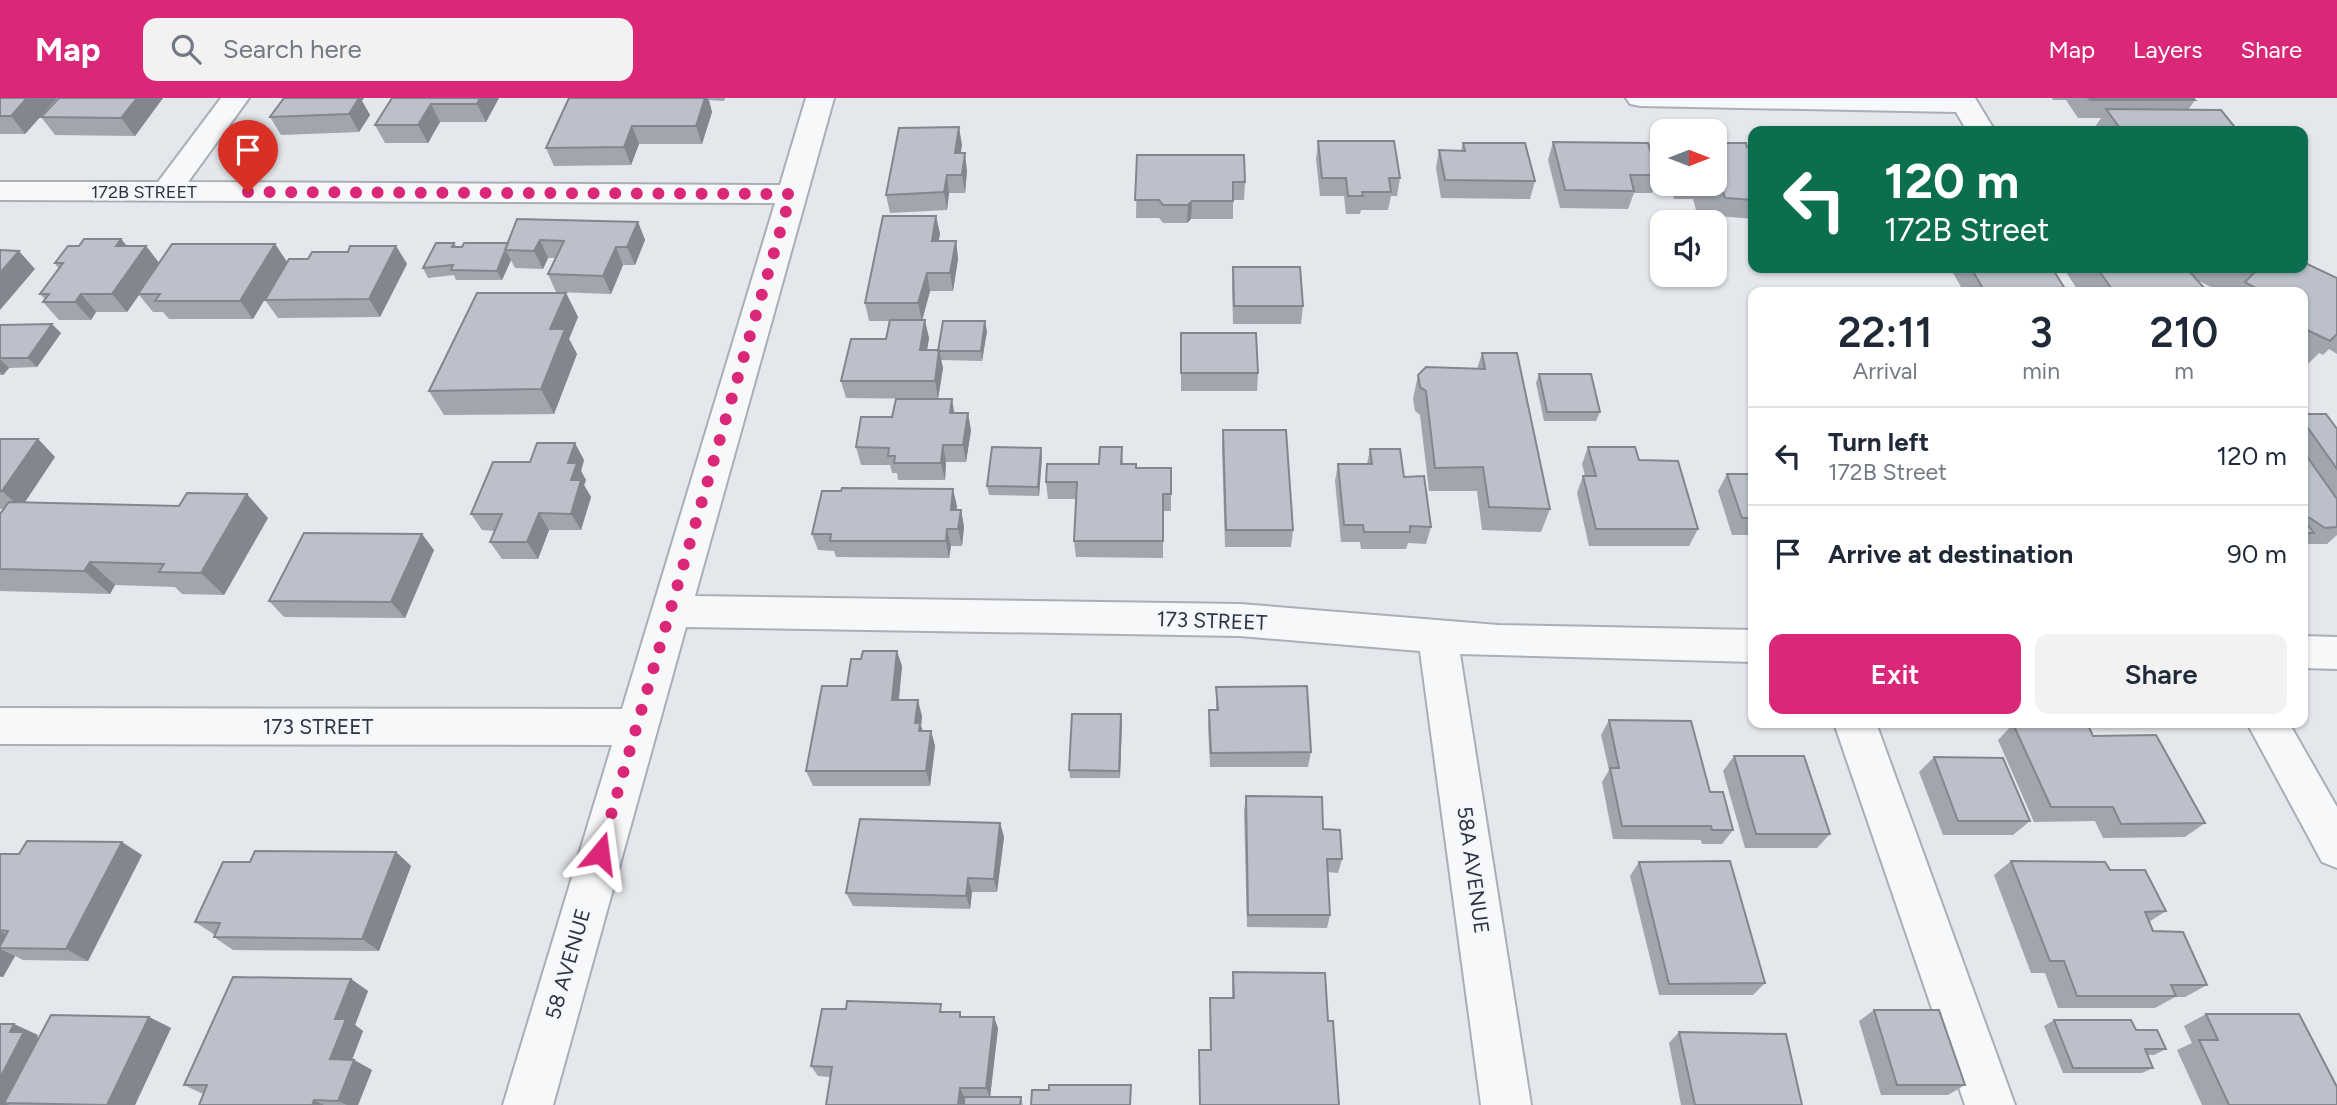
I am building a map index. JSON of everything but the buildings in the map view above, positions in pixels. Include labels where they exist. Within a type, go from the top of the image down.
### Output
[{"type":"street","points":[[166,192],[235,98]]},
{"type":"street","name":"58 AVENUE","points":[[528,1105],[669,611],[820,98]]},
{"type":"street","points":[[1640,98],[1963,101],[1978,126]]},
{"type":"street","name":"172B STREET","points":[[0,191],[791,194]]},
{"type":"street","name":"173 STREET","points":[[669,611],[1240,620],[1498,641],[1748,646]]},
{"type":"street","name":"58A AVENUE","points":[[1438,636],[1506,1105]]},
{"type":"street","points":[[2308,652],[2337,653]]},
{"type":"street","name":"173 STREET","points":[[0,726],[636,727]]},
{"type":"street","points":[[1857,728],[1990,1105]]},
{"type":"street","points":[[2270,728],[2337,848]]},
{"type":"route","points":[[248,192],[791,194],[600,853]]}]
